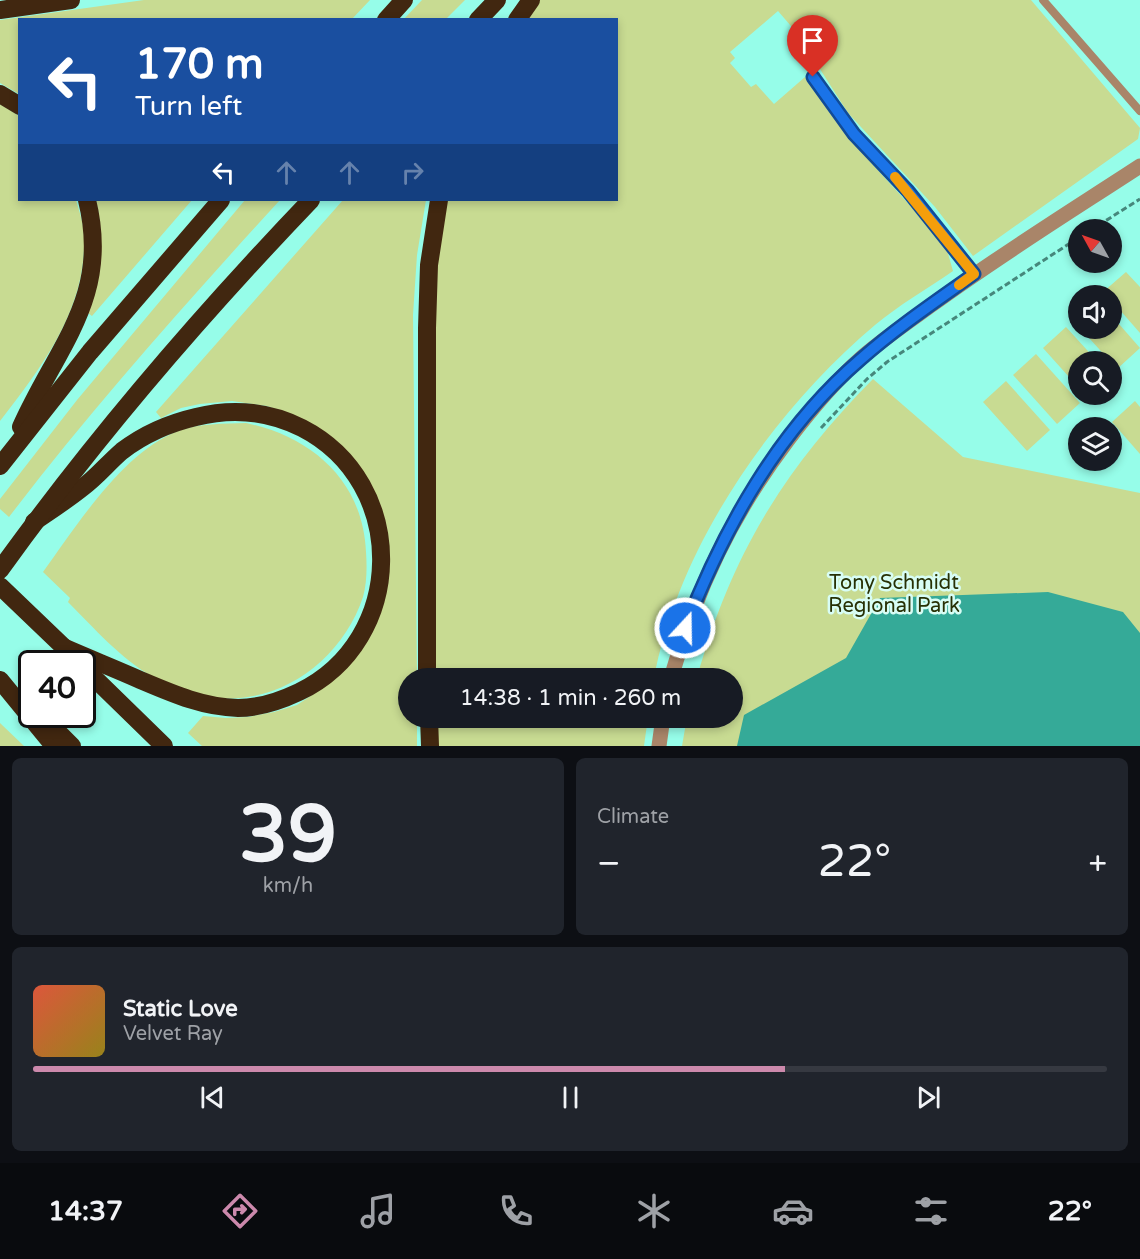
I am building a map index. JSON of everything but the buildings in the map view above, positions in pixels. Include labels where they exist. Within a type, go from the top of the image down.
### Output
[{"type":"highway","points":[[0,10],[71,0]]},
{"type":"highway","points":[[388,18],[404,0]]},
{"type":"highway","points":[[480,18],[497,0]]},
{"type":"highway","points":[[518,18],[531,0]]},
{"type":"highway","points":[[0,94],[18,105]]},
{"type":"highway","points":[[4,460],[36,394],[61,353],[81,307],[93,264],[92,222],[87,201]]},
{"type":"highway","points":[[4,460],[90,352],[220,201]]},
{"type":"highway","points":[[0,570],[34,522],[89,453],[256,258],[310,201]]},
{"type":"highway","points":[[427,668],[426,328],[429,265],[439,201]]},
{"type":"highway","points":[[34,522],[83,488],[123,451],[141,439],[168,426],[196,417],[236,412],[275,417],[314,435],[331,447],[345,461],[366,491],[378,525],[382,564],[379,587],[365,626],[341,661],[326,676],[291,696],[271,703],[239,708],[199,703],[63,647]]},
{"type":"highway","points":[[0,585],[66,650]]},
{"type":"highway","points":[[0,675],[18,692]]},
{"type":"highway","points":[[96,679],[164,746]]},
{"type":"highway","points":[[0,680],[54,746]]},
{"type":"highway","points":[[53,728],[72,746]]},
{"type":"highway","points":[[429,728],[430,746]]},
{"type":"street","points":[[674,668],[685,628],[714,557],[765,469],[807,414],[860,360],[886,338],[974,274],[1140,166]]},
{"type":"street","points":[[659,746],[661,728]]},
{"type":"lane","points":[[1043,0],[1140,111]]},
{"type":"lane","points":[[813,77],[854,134],[908,191],[974,274]]},
{"type":"path","points":[[1108,219],[1140,199]]},
{"type":"path","points":[[816,433],[867,379],[887,362],[1068,244]]},
{"type":"green space","points":[[144,0],[370,0],[353,18],[18,18],[18,93],[0,83],[0,20]]},
{"type":"green space","points":[[422,0],[465,0],[447,18],[405,18]]},
{"type":"green space","points":[[536,0],[1031,0],[1140,128],[1138,139],[973,256],[935,207],[848,113],[818,66],[822,62],[778,11],[730,52],[735,58],[730,63],[751,87],[756,84],[774,104],[805,77],[852,140],[940,238],[947,250],[953,271],[875,325],[837,359],[767,439],[736,484],[708,531],[685,579],[666,628],[656,668],[433,668],[433,271],[443,201],[618,201],[618,18],[523,18]]},
{"type":"green space","points":[[0,104],[18,115],[18,201],[76,201],[84,236],[83,262],[70,312],[46,358],[0,421]]},
{"type":"green space","points":[[96,201],[191,201],[92,316],[88,313],[100,257],[99,215]]},
{"type":"green space","points":[[244,201],[279,201],[141,356],[9,517],[0,509],[0,499],[77,400]]},
{"type":"green space","points":[[342,201],[426,201],[417,255],[413,315],[417,668],[398,668],[398,728],[417,728],[417,746],[202,746],[188,733],[203,716],[248,717],[297,705],[324,687],[342,670],[357,653],[385,524],[304,420],[267,406],[232,401],[181,408],[161,418],[156,412]]},
{"type":"green space","points":[[1126,272],[1140,287],[1140,333],[1122,312],[1122,285],[1111,285]]},
{"type":"green space","points":[[1066,327],[1068,339],[1077,339],[1088,351],[1068,351],[1068,376],[1043,348]]},
{"type":"green space","points":[[1122,327],[1140,348],[1122,364],[1122,351],[1101,351],[1090,339],[1122,339]]},
{"type":"green space","points":[[1036,354],[1068,390],[1068,405],[1078,405],[1057,424],[1013,375]]},
{"type":"green space","name":"Tony Schmidt Regional Park","points":[[873,379],[963,457],[1140,493],[1140,746],[682,746],[685,728],[743,728],[743,668],[700,668],[726,592],[764,516],[813,446]]},
{"type":"green space","points":[[1006,381],[1050,430],[1027,451],[983,402]]},
{"type":"green space","points":[[1135,401],[1140,407],[1140,454],[1122,433],[1122,417],[1117,417]]},
{"type":"green space","points":[[246,423],[292,439],[312,451],[330,466],[344,484],[355,504],[363,527],[366,557],[365,586],[353,621],[339,642],[321,661],[302,676],[279,688],[255,696],[230,698],[204,696],[153,677],[129,661],[68,602],[70,598],[43,572],[86,512],[120,472],[138,455],[158,441],[186,428],[212,424]]},
{"type":"green space","points":[[0,723],[24,746],[0,746]]},
{"type":"green space","points":[[434,728],[646,728],[644,746],[434,746]]},
{"type":"water","points":[[1048,592],[1123,612],[1140,633],[1140,746],[737,746],[741,728],[743,728],[744,715],[846,658],[880,598]]},
{"type":"slow traffic","points":[[895,177],[974,274],[959,285]]},
{"type":"route","points":[[685,628],[714,557],[732,524],[765,469],[807,414],[833,385],[886,338],[974,274],[908,191],[854,134],[813,77]]}]
